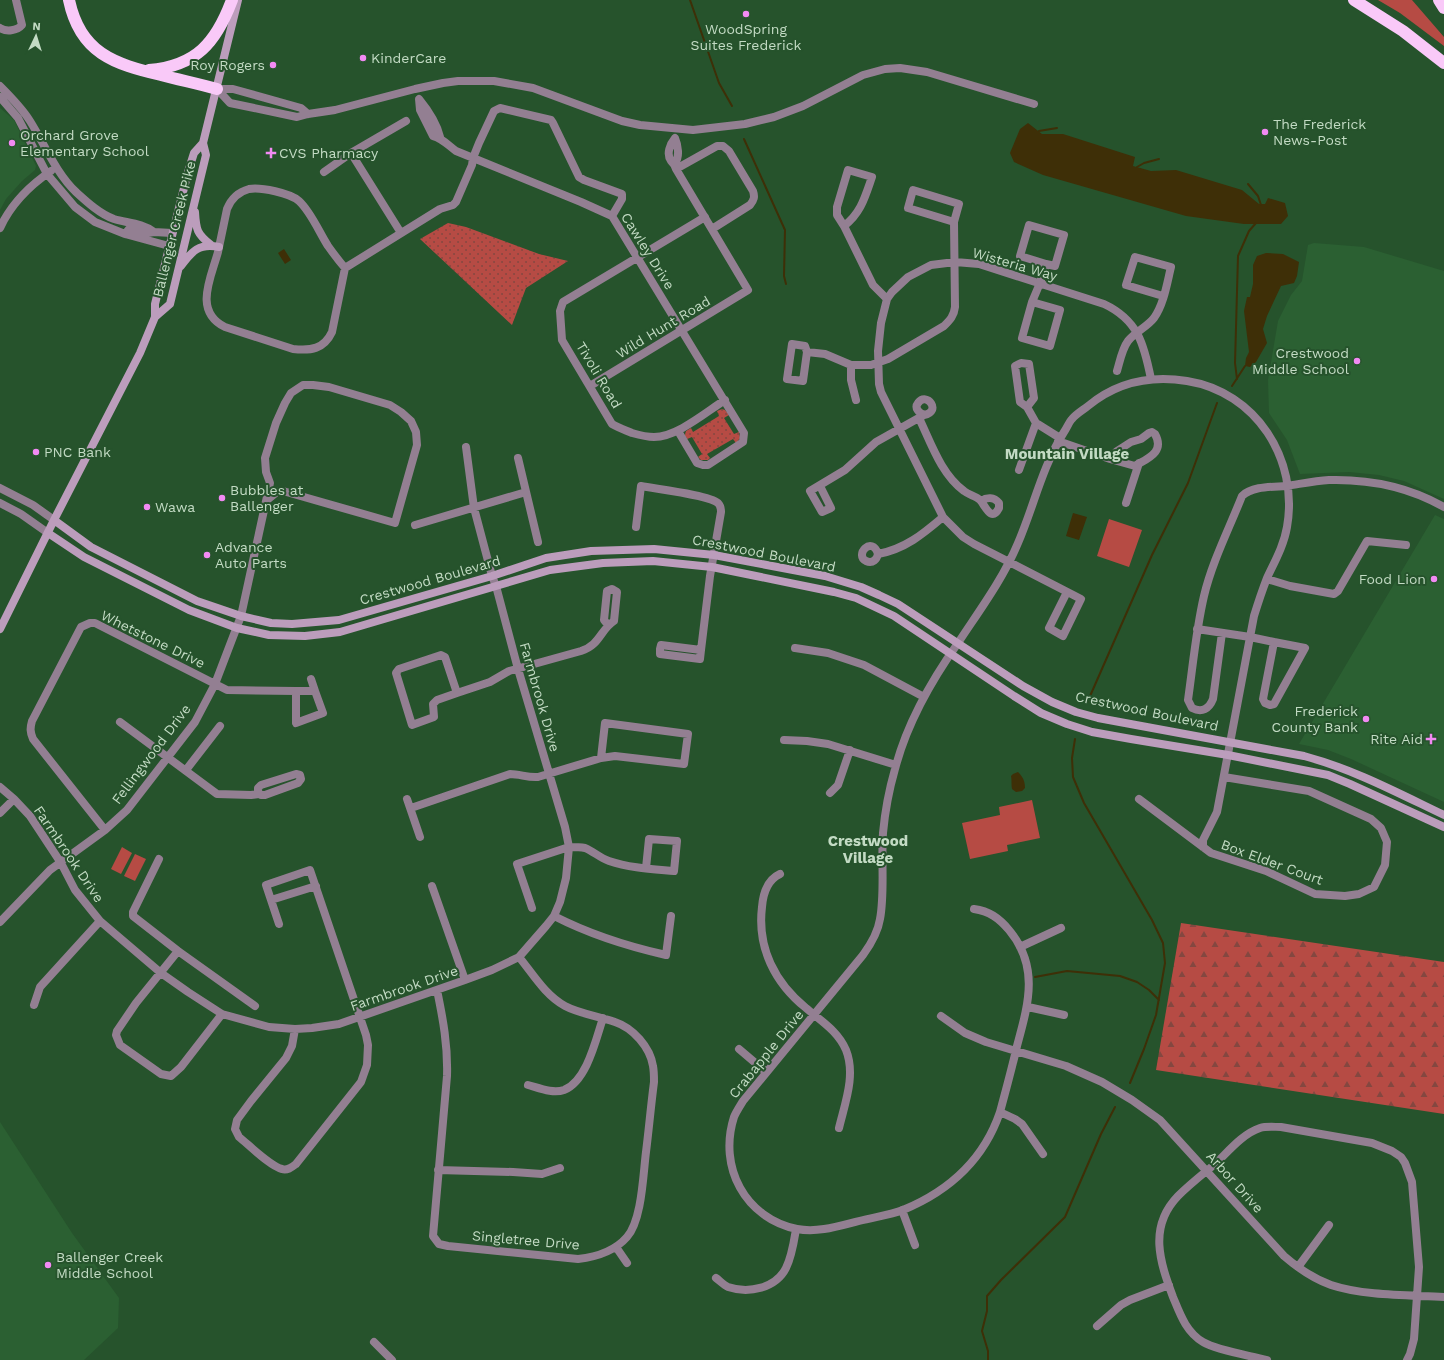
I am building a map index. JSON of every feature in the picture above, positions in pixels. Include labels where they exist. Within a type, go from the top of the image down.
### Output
[{"type":"highway","points":[[69,0],[72,14],[78,27],[94,48],[105,56],[120,64],[217,89]]},
{"type":"highway","points":[[141,70],[172,67],[184,62],[204,49],[220,28],[232,0]]},
{"type":"highway","points":[[1354,0],[1404,32],[1444,63]]},
{"type":"highway","points":[[1438,0],[1444,8]]},
{"type":"main road","name":"Ballenger Creek Pike","points":[[0,629],[140,353],[155,317],[155,304],[172,233],[194,153],[203,143],[238,0]]},
{"type":"main road","name":"Ballenger Creek Pike","points":[[155,317],[170,304],[206,155],[203,143]]},
{"type":"main road","points":[[194,205],[196,225],[199,234],[215,246]]},
{"type":"main road","points":[[179,268],[195,250],[215,246]]},
{"type":"main road","name":"Crestwood Boulevard","points":[[54,520],[97,551],[197,601],[241,616],[271,622],[292,624],[339,620],[492,576],[546,558],[591,551],[654,549],[714,555],[825,576],[861,587],[898,604],[1023,686],[1052,702],[1076,712],[1124,723],[1317,759],[1367,779],[1444,815]]},
{"type":"main road","name":"Crestwood Boulevard","points":[[48,533],[84,557],[176,604],[237,628],[269,635],[306,636],[340,632],[550,570],[603,562],[653,561],[712,567],[834,592],[856,598],[894,616],[1014,696],[1042,713],[1067,724],[1092,732],[1305,769],[1328,775],[1444,828]]},
{"type":"main road","points":[[1305,769],[1337,774],[1356,780],[1367,779]]},
{"type":"street","points":[[0,28],[8,30],[19,28],[22,25],[16,0]]},
{"type":"street","points":[[217,89],[230,103],[297,117],[335,110],[416,89],[458,82],[508,83],[533,88],[622,121],[640,125],[693,130],[744,124],[774,117],[803,106],[863,75],[885,69],[900,68],[927,72],[1034,104]]},
{"type":"street","points":[[0,86],[30,120],[56,167],[75,191],[96,209],[113,218],[147,227],[154,232]]},
{"type":"street","points":[[217,89],[233,89],[301,108],[308,114]]},
{"type":"street","name":"Cawley Drive","points":[[416,89],[419,99],[425,106],[438,130],[440,137],[447,145],[456,151],[570,197],[612,216],[725,400],[744,433],[743,442],[708,465],[703,465],[698,463],[678,430]]},
{"type":"street","points":[[0,98],[18,118],[47,174],[75,207],[95,222],[125,234],[169,246]]},
{"type":"street","points":[[345,268],[440,209],[453,205],[456,202],[472,165],[473,158],[494,111],[504,108],[550,120],[556,126],[579,177],[622,194],[622,199],[612,216]]},
{"type":"street","points":[[324,172],[351,153],[406,121]]},
{"type":"street","points":[[676,129],[675,138],[678,155],[676,166],[712,229],[750,205],[754,200],[755,195],[753,191],[729,150],[723,146],[717,146],[676,166]]},
{"type":"street","points":[[351,153],[401,233]]},
{"type":"street","points":[[0,228],[5,217],[18,200],[32,185],[56,167]]},
{"type":"street","points":[[844,226],[853,219],[861,207],[872,178],[848,170],[837,207],[837,215],[844,226],[873,286],[887,299]]},
{"type":"street","points":[[249,189],[259,189],[288,195],[300,202],[328,246],[345,268],[332,332],[328,340],[316,348],[293,349],[225,327],[211,316],[207,300],[207,291],[215,246],[227,209],[232,200],[242,192],[249,189]]},
{"type":"street","points":[[807,352],[825,354],[851,364],[871,365],[888,360],[944,326],[954,314],[955,307],[954,222],[960,204],[913,190],[908,208],[954,222]]},
{"type":"street","points":[[637,257],[705,217]]},
{"type":"street","points":[[1028,225],[1064,235],[1055,266],[1046,264],[1020,256],[1028,225]]},
{"type":"street","points":[[125,234],[129,229],[148,233],[172,233]]},
{"type":"street","name":"Wild Hunt Road","points":[[590,386],[748,290],[712,229]]},
{"type":"street","name":"Tivoli Road","points":[[637,257],[563,302],[560,311],[562,340],[612,424],[619,428],[653,437],[663,436],[678,430],[725,400]]},
{"type":"street","points":[[1117,371],[1124,347],[1128,341],[1155,317],[1163,296],[1171,267],[1135,257],[1126,285],[1163,296]]},
{"type":"street","name":"Wisteria Way","points":[[1067,592],[1049,628],[1063,636],[1081,599],[1067,592],[1008,563],[963,537],[943,517],[881,392],[878,363],[881,323],[887,299],[892,292],[908,277],[931,265],[955,262],[979,264],[1104,304],[1124,316],[1133,325],[1145,348],[1151,379]]},
{"type":"street","points":[[1032,302],[1060,310],[1050,346],[1022,338],[1032,302],[1046,264]]},
{"type":"street","points":[[1027,407],[1034,398],[1029,364],[1021,363],[1015,366],[1020,402],[1027,407],[1036,423],[1059,439],[1110,459],[1135,466],[1153,455],[1158,448],[1158,439],[1152,432],[1148,433],[1141,439],[1131,442],[1122,448],[1110,459]]},
{"type":"street","points":[[851,364],[851,380],[856,400]]},
{"type":"street","name":"Crabapple Drive","points":[[974,909],[984,910],[995,916],[1014,935],[1026,961],[1030,978],[1028,1007],[1000,1112],[995,1127],[982,1150],[956,1179],[934,1195],[902,1210],[832,1228],[813,1230],[796,1229],[771,1220],[753,1206],[742,1192],[736,1180],[732,1168],[730,1141],[735,1116],[743,1101],[766,1072],[863,955],[877,930],[880,920],[881,907],[883,832],[888,798],[896,764],[907,733],[924,697],[950,654],[981,608],[1018,544],[1046,463],[1072,419],[1096,399],[1119,386],[1151,379],[1171,379],[1192,382],[1219,391],[1247,409],[1270,434],[1276,446],[1289,485],[1290,504],[1287,527],[1281,547],[1259,599],[1250,637],[1217,812],[1204,840],[1203,848]]},
{"type":"street","name":"Fellingwood Drive","points":[[0,922],[50,870],[105,830],[127,810],[195,722],[216,684],[241,616],[266,501],[270,483],[266,472],[265,458],[276,423],[291,393],[303,385],[329,387],[390,405],[411,421],[416,432],[417,445],[395,523],[283,491],[277,492],[266,501]]},
{"type":"street","points":[[820,486],[845,470],[876,442],[922,417],[935,452],[950,478],[964,491],[981,501]]},
{"type":"street","points":[[1019,470],[1036,423]]},
{"type":"street","name":"Farmbrook Drive","points":[[0,787],[30,816],[60,863],[75,890],[100,922],[161,973],[222,1014],[269,1027],[295,1029],[339,1024],[492,970],[519,957],[540,936],[554,916],[563,892],[569,847],[565,827],[518,669],[474,508],[466,447]]},
{"type":"street","points":[[518,458],[538,542]]},
{"type":"street","points":[[1126,503],[1138,463]]},
{"type":"street","points":[[1222,633],[1213,699],[1208,708],[1204,710],[1195,710],[1192,708],[1188,700],[1197,629],[1204,595],[1215,560],[1242,496],[1246,492],[1328,480],[1347,480],[1383,484],[1408,491],[1434,501],[1444,507]]},
{"type":"street","points":[[636,527],[641,486],[703,497],[718,502],[721,507],[701,650]]},
{"type":"street","name":"Crestwood Boulevard","points":[[0,488],[33,505],[54,520]]},
{"type":"street","points":[[415,526],[526,492]]},
{"type":"street","name":"Crestwood Boulevard","points":[[0,503],[21,514],[48,533]]},
{"type":"street","points":[[878,554],[896,550],[910,543],[943,517]]},
{"type":"street","points":[[1267,579],[1290,586],[1334,594],[1338,591],[1367,540],[1406,545]]},
{"type":"street","name":"Whetstone Drive","points":[[105,830],[33,739],[30,733],[32,720],[81,627],[90,623],[95,623],[227,690],[315,691]]},
{"type":"street","points":[[457,693],[444,657],[441,655],[399,668],[396,673],[412,725],[434,717],[433,704],[437,700],[490,682],[502,674],[588,648],[599,639],[608,625]]},
{"type":"street","points":[[1197,629],[1250,637],[1305,648],[1274,704],[1270,705],[1265,703],[1263,699],[1274,642]]},
{"type":"street","points":[[795,648],[828,653],[858,662],[924,697]]},
{"type":"street","points":[[296,691],[296,723],[323,713],[311,679]]},
{"type":"street","points":[[120,722],[216,794],[265,795],[298,783],[301,777],[298,774],[294,774],[262,785],[258,790],[259,794]]},
{"type":"street","points":[[411,808],[510,774],[518,774],[532,778],[601,758],[615,756],[684,764],[688,734],[605,723],[601,758]]},
{"type":"street","points":[[186,770],[220,726]]},
{"type":"street","points":[[784,740],[828,744],[896,764]]},
{"type":"street","points":[[830,793],[838,786],[850,750]]},
{"type":"street","name":"Box Elder Court","points":[[1139,799],[1211,853],[1266,871],[1315,894],[1345,896],[1359,894],[1374,887],[1385,864],[1387,842],[1381,828],[1371,818],[1309,791],[1224,777]]},
{"type":"street","points":[[0,814],[14,799]]},
{"type":"street","points":[[408,799],[420,837]]},
{"type":"street","points":[[532,908],[517,864],[569,847],[585,848],[608,860],[626,866],[674,871],[676,841],[649,839],[646,868]]},
{"type":"street","points":[[159,859],[133,912],[133,916],[178,951],[255,1006]]},
{"type":"street","points":[[279,924],[266,885],[310,870],[366,1035],[368,1045],[367,1065],[361,1082],[296,1164],[287,1169],[282,1169],[270,1162],[239,1137],[236,1133],[235,1124],[251,1101],[286,1058],[292,1046],[295,1029]]},
{"type":"street","points":[[780,874],[769,882],[764,892],[761,918],[764,947],[779,981],[806,1009],[815,1014],[833,1030],[845,1049],[849,1059],[850,1071],[839,1128]]},
{"type":"street","points":[[271,900],[316,886]]},
{"type":"street","points":[[432,886],[465,980]]},
{"type":"street","points":[[554,916],[589,933],[611,941],[666,955],[670,916]]},
{"type":"street","points":[[34,1005],[40,987],[100,922]]},
{"type":"street","points":[[1020,947],[1061,928]]},
{"type":"street","points":[[178,951],[136,1003],[117,1031],[116,1035],[120,1045],[161,1074],[171,1076],[181,1067],[222,1014]]},
{"type":"street","name":"Singletree Drive","points":[[437,990],[446,1035],[448,1054],[433,1236],[439,1244],[448,1246],[578,1259],[592,1257],[616,1247],[628,1236],[635,1221],[641,1198],[654,1082],[653,1066],[648,1052],[643,1044],[630,1030],[617,1022],[566,1006],[555,1000],[519,957]]},
{"type":"street","points":[[1028,1007],[1064,1015]]},
{"type":"street","name":"Arbor Drive","points":[[941,1016],[965,1033],[986,1042],[1066,1066],[1102,1082],[1132,1100],[1160,1120],[1284,1256],[1298,1267],[1331,1285],[1356,1291],[1444,1297]]},
{"type":"street","points":[[528,1085],[545,1090],[556,1091],[564,1090],[572,1085],[586,1068],[591,1058],[602,1018]]},
{"type":"street","points":[[738,1049],[766,1072]]},
{"type":"street","points":[[1000,1112],[1022,1124],[1042,1154]]},
{"type":"street","points":[[1267,1360],[1215,1347],[1203,1342],[1189,1330],[1184,1322],[1169,1286],[1161,1262],[1158,1245],[1162,1223],[1177,1197],[1243,1138],[1260,1128],[1270,1127],[1281,1127],[1372,1143],[1392,1151],[1401,1157],[1405,1163],[1412,1182],[1419,1250],[1418,1296],[1414,1339],[1407,1360]]},
{"type":"street","points":[[438,1170],[542,1174],[560,1168]]},
{"type":"street","points":[[902,1210],[915,1245]]},
{"type":"street","points":[[1298,1267],[1329,1225]]},
{"type":"street","points":[[716,1278],[726,1286],[738,1290],[751,1290],[766,1286],[779,1279],[786,1268],[790,1257],[796,1229]]},
{"type":"street","points":[[616,1247],[627,1263]]},
{"type":"street","points":[[1098,1326],[1121,1305],[1130,1300],[1169,1286]]},
{"type":"street","points":[[374,1342],[392,1360]]},
{"type":"shaded area","name":"Orchard Grove Elementary School","points":[[0,108],[14,120],[36,166],[35,170],[22,181],[6,199],[0,210]]},
{"type":"shaded area","points":[[1028,123],[1042,134],[1063,134],[1135,157],[1133,166],[1151,171],[1176,170],[1242,190],[1259,204],[1265,204],[1268,198],[1285,203],[1288,216],[1281,224],[1244,224],[1186,216],[1043,175],[1014,162],[1010,153],[1020,129]]},
{"type":"shaded area","name":"Crestwood Middle School","points":[[1314,243],[1364,247],[1444,271],[1444,499],[1404,481],[1379,475],[1349,472],[1300,474],[1287,440],[1269,413],[1268,380],[1278,321],[1291,295],[1302,281],[1308,245]]},
{"type":"shaded area","points":[[284,249],[291,260],[285,264],[278,253]]},
{"type":"shaded area","points":[[1266,253],[1283,254],[1299,262],[1297,276],[1294,283],[1281,286],[1267,316],[1263,329],[1267,343],[1256,362],[1250,367],[1245,366],[1246,358],[1249,352],[1244,311],[1247,297],[1250,297],[1253,284],[1253,265],[1257,256]]},
{"type":"shaded area","points":[[1073,513],[1087,517],[1079,540],[1066,536]]},
{"type":"shaded area","points":[[1435,515],[1444,519],[1444,802],[1351,759],[1328,750],[1299,744]]},
{"type":"shaded area","points":[[1018,772],[1025,783],[1025,788],[1022,791],[1016,792],[1012,789],[1011,776]]},
{"type":"shaded area","name":"Ballenger Creek Middle School","points":[[0,1122],[72,1233],[119,1298],[118,1328],[84,1360],[0,1360]]},
{"type":"green space","points":[[1378,0],[1412,0],[1444,37],[1444,46],[1400,13]]},
{"type":"green space","points":[[448,223],[466,227],[539,254],[568,261],[526,288],[512,325],[420,239]]},
{"type":"green space","points":[[722,409],[729,415],[724,418],[734,434],[739,432],[740,438],[736,443],[733,439],[707,454],[710,458],[708,460],[701,460],[698,457],[702,454],[692,437],[687,439],[685,437],[686,431],[691,428],[693,432],[719,416],[717,411]]},
{"type":"green space","points":[[1109,519],[1142,530],[1129,567],[1097,556]]},
{"type":"green space","points":[[1032,800],[1040,838],[1007,845],[1008,851],[970,859],[962,823],[1000,815],[999,807]]},
{"type":"green space","points":[[122,847],[132,853],[121,874],[111,869]]},
{"type":"green space","points":[[135,854],[146,859],[135,881],[124,876]]},
{"type":"green space","points":[[1181,923],[1444,962],[1444,1114],[1156,1070]]},
{"type":"waterway","points":[[690,0],[719,83],[732,106]]},
{"type":"waterway","points":[[1039,131],[1057,128]]},
{"type":"waterway","points":[[744,139],[785,230],[784,276],[786,284]]},
{"type":"waterway","points":[[1137,167],[1144,163],[1159,159]]},
{"type":"waterway","points":[[1248,184],[1258,196],[1261,205]]},
{"type":"waterway","points":[[1237,379],[1235,363],[1238,256],[1249,231],[1256,223]]},
{"type":"waterway","points":[[1232,386],[1245,366]]},
{"type":"waterway","points":[[1087,703],[1152,555],[1188,483],[1217,403]]},
{"type":"waterway","points":[[1075,739],[1072,758],[1073,777],[1084,803],[1152,920],[1163,943],[1165,963],[1156,1015],[1130,1083]]},
{"type":"waterway","points":[[1035,977],[1067,971],[1120,976],[1137,982],[1149,990],[1159,1000]]},
{"type":"waterway","points":[[988,1360],[988,1351],[982,1331],[987,1311],[987,1296],[1001,1280],[1065,1217],[1101,1134],[1115,1107]]},
{"type":"place","name":"WoodSpring Suites Frederick","points":[[746,14]]},
{"type":"place","name":"KinderCare","points":[[363,58]]},
{"type":"place","name":"Roy Rogers","points":[[273,65]]},
{"type":"place","name":"The Frederick News-Post","points":[[1265,132]]},
{"type":"place","name":"Orchard Grove Elementary School","points":[[12,143]]},
{"type":"place","name":"CVS Pharmacy","points":[[271,153]]},
{"type":"place","name":"Crestwood Middle School","points":[[1357,361]]},
{"type":"place","name":"PNC Bank","points":[[36,452]]},
{"type":"place","name":"Bubbles at Ballenger","points":[[222,498]]},
{"type":"place","name":"Wawa","points":[[147,507]]},
{"type":"place","name":"Advance Auto Parts","points":[[207,555]]},
{"type":"place","name":"Food Lion","points":[[1434,579]]},
{"type":"place","name":"Frederick County Bank","points":[[1366,719]]},
{"type":"place","name":"Rite Aid","points":[[1431,739]]},
{"type":"place","name":"Ballenger Creek Middle School","points":[[48,1265]]},
{"type":"district","name":"Mountain Village","points":[[1067,454]]},
{"type":"district","name":"Crestwood Village","points":[[868,850]]}]
